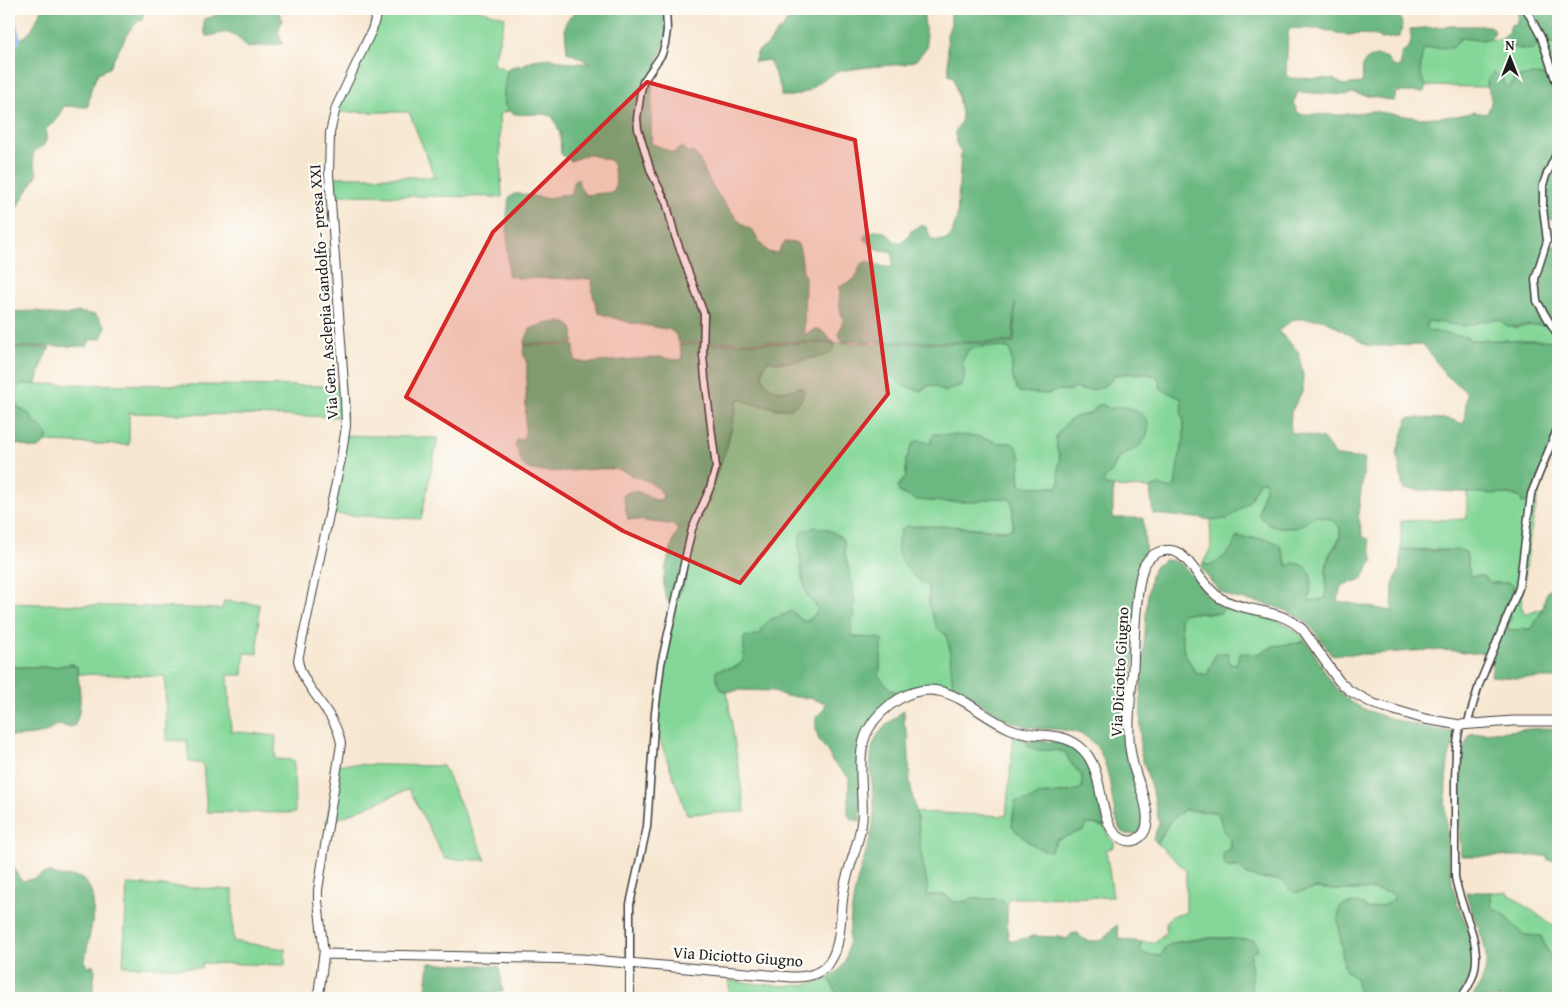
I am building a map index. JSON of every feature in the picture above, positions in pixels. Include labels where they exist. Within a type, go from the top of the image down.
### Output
[{"type":"main road","name":"Via Diciotto Giugno","points":[[324,954],[581,959],[803,977],[816,974],[826,968],[838,943],[844,885],[860,834],[862,817],[862,761],[865,736],[870,726],[885,709],[902,697],[915,692],[943,691],[961,698],[1012,730],[1032,735],[1059,736],[1078,744],[1091,761],[1108,822],[1113,831],[1118,837],[1126,840],[1136,840],[1146,832],[1148,824],[1148,815],[1133,766],[1130,748],[1129,721],[1137,605],[1142,570],[1148,560],[1159,552],[1167,550],[1181,554],[1210,591],[1220,598],[1243,607],[1278,614],[1296,623],[1339,681],[1350,692],[1362,699],[1424,719],[1464,725],[1513,721],[1558,721]]},
{"type":"main road","points":[[318,998],[324,954]]},
{"type":"street","name":"Via Gen. Asclepia Gandolfo - presa XXI","points":[[324,954],[318,890],[341,744],[333,722],[301,672],[298,660],[341,459],[346,426],[329,174],[330,133],[336,107],[372,30],[378,9]]},
{"type":"street","points":[[630,998],[630,904],[646,827],[661,664],[692,529],[710,488],[716,467],[716,451],[703,355],[704,314],[675,236],[666,202],[650,172],[638,129],[637,112],[643,82],[658,62],[665,44],[667,30],[666,9]]},
{"type":"street","points":[[1526,9],[1538,30],[1549,56],[1558,88]]},
{"type":"street","points":[[1558,150],[1543,185],[1543,208],[1547,240],[1535,279],[1537,300],[1558,336]]},
{"type":"street","points":[[1460,998],[1472,982],[1477,963],[1477,952],[1455,877],[1457,741],[1519,588],[1531,494],[1558,427]]},
{"type":"highlighted area","points":[[647,82],[855,140],[888,394],[740,583],[623,531],[406,397],[493,232]]},
{"type":"green space","points":[[42,9],[144,9],[142,20],[137,22],[129,31],[109,68],[98,73],[91,89],[88,107],[64,106],[55,121],[46,129],[46,141],[33,155],[37,175],[12,216],[9,234],[9,53],[17,39],[26,36],[29,32]]},
{"type":"green space","points":[[217,9],[278,9],[282,21],[278,31],[282,43],[248,48],[233,35],[226,33],[206,36],[204,19],[215,16]]},
{"type":"green space","points":[[378,9],[476,9],[505,17],[493,64],[507,70],[504,101],[508,111],[499,114],[502,197],[330,195],[328,177],[435,177],[409,112],[335,112]]},
{"type":"green space","points":[[577,9],[669,9],[670,31],[658,58],[652,90],[651,143],[673,153],[682,147],[687,152],[694,153],[721,199],[740,222],[754,232],[768,252],[779,252],[785,242],[797,243],[801,252],[805,277],[804,335],[815,329],[821,330],[833,342],[678,342],[675,334],[667,329],[631,323],[598,313],[592,291],[592,279],[519,278],[508,275],[507,216],[509,198],[514,194],[549,199],[560,195],[572,194],[573,182],[578,179],[585,195],[614,192],[616,181],[613,164],[609,160],[588,154],[571,161],[561,154],[560,133],[553,117],[538,114],[514,114],[508,111],[505,104],[504,91],[507,70],[511,67],[523,65],[533,60],[552,58],[569,63],[590,63],[567,52],[566,22]]},
{"type":"green space","points":[[794,9],[923,9],[927,47],[916,60],[905,64],[838,71],[817,83],[809,91],[792,96],[781,96],[781,89],[769,60],[754,62],[758,51],[768,45],[778,31],[783,28]]},
{"type":"green space","points":[[951,9],[1395,9],[1402,22],[1399,37],[1382,39],[1377,36],[1364,34],[1345,35],[1321,29],[1290,28],[1288,32],[1286,75],[1290,78],[1333,79],[1343,85],[1362,83],[1364,63],[1369,58],[1376,56],[1384,57],[1395,67],[1401,66],[1401,54],[1411,43],[1410,29],[1489,26],[1494,29],[1494,35],[1490,39],[1460,38],[1453,48],[1428,48],[1423,50],[1421,68],[1423,82],[1426,86],[1424,92],[1396,92],[1394,101],[1352,93],[1347,95],[1298,92],[1293,103],[1299,114],[1341,115],[1372,111],[1419,118],[1456,116],[1474,112],[1486,114],[1491,100],[1487,81],[1493,72],[1503,79],[1504,84],[1509,87],[1513,83],[1514,78],[1541,75],[1549,80],[1558,92],[1558,219],[1546,219],[1545,246],[1558,246],[1558,328],[1544,325],[1508,327],[1500,320],[1488,320],[1463,326],[1428,321],[1426,327],[1430,331],[1466,337],[1471,340],[1558,341],[1558,437],[1540,487],[1534,486],[1528,502],[1522,503],[1520,498],[1515,495],[1403,489],[1397,452],[1408,418],[1450,419],[1464,424],[1467,393],[1444,373],[1424,345],[1369,346],[1323,319],[1294,319],[1278,331],[1298,351],[1303,375],[1302,392],[1291,412],[1290,432],[1323,439],[1336,456],[1365,459],[1358,515],[1363,537],[1368,539],[1373,560],[1362,579],[1341,586],[1338,601],[1392,611],[1393,585],[1401,565],[1401,549],[1430,551],[1460,550],[1466,552],[1470,576],[1483,576],[1491,583],[1509,583],[1514,586],[1509,603],[1511,620],[1508,630],[1532,629],[1543,608],[1546,593],[1558,579],[1558,678],[1491,676],[1491,658],[1487,654],[1482,653],[1433,650],[1331,655],[1316,633],[1301,618],[1270,605],[1235,598],[1220,591],[1201,567],[1203,563],[1210,566],[1222,558],[1231,550],[1237,537],[1268,540],[1278,544],[1288,567],[1292,563],[1300,564],[1309,571],[1311,582],[1309,602],[1326,598],[1329,556],[1339,539],[1340,529],[1334,521],[1317,516],[1296,528],[1267,524],[1259,515],[1266,486],[1265,481],[1259,481],[1249,502],[1228,519],[1216,520],[1153,514],[1150,488],[1159,485],[1170,489],[1175,486],[1184,439],[1184,422],[1181,411],[1182,399],[1161,389],[1158,377],[1142,373],[1113,375],[1111,381],[1094,389],[1075,388],[1058,390],[1048,394],[1019,392],[1013,380],[1009,348],[985,346],[968,350],[962,362],[965,373],[962,384],[945,392],[930,385],[920,391],[902,385],[894,376],[889,376],[885,371],[886,343],[1014,343],[1015,303],[1013,342],[865,342],[856,340],[844,342],[840,338],[839,332],[843,321],[839,304],[840,286],[855,278],[861,265],[865,262],[892,267],[893,255],[890,251],[875,248],[870,244],[864,238],[867,233],[882,231],[894,241],[900,242],[905,241],[911,231],[922,225],[927,228],[931,239],[937,241],[948,239],[952,234],[957,217],[961,153],[956,143],[955,132],[962,116],[954,78],[949,75],[947,35],[951,24]]},
{"type":"green space","points":[[1518,9],[1558,9],[1558,44],[1541,41],[1533,50],[1516,48],[1504,42],[1502,39],[1506,36],[1511,25],[1517,23]]},
{"type":"green space","points":[[1460,38],[1478,40],[1502,39],[1511,47],[1533,50],[1541,41],[1558,44],[1558,92],[1550,80],[1514,78],[1509,88],[1504,84],[1487,82],[1487,87],[1426,86],[1421,77],[1423,50],[1457,43]]},
{"type":"green space","points":[[37,311],[49,314],[66,315],[78,312],[96,315],[106,327],[101,338],[90,340],[87,346],[9,347],[9,312]]},
{"type":"green space","points":[[1488,320],[1500,320],[1514,328],[1526,325],[1544,325],[1558,328],[1558,341],[1471,340],[1466,337],[1430,331],[1426,327],[1428,321],[1463,326]]},
{"type":"green space","points":[[560,322],[571,326],[573,343],[524,344],[530,329],[542,324]]},
{"type":"green space","points":[[834,343],[866,343],[875,345],[886,343],[885,353],[894,376],[902,385],[920,391],[930,385],[936,385],[940,389],[962,384],[964,376],[962,362],[968,350],[985,346],[1009,348],[1014,380],[1019,392],[1048,394],[1058,390],[1075,388],[1082,391],[1105,379],[1125,374],[1143,374],[1159,377],[1159,384],[1182,399],[1184,439],[1178,463],[1176,486],[1170,489],[1159,485],[1150,488],[1113,487],[1107,486],[1103,481],[1114,468],[1119,457],[1134,449],[1120,407],[1109,409],[1104,405],[1098,405],[1090,414],[1078,416],[1067,422],[1056,436],[1060,459],[1058,470],[1060,482],[1057,487],[1020,485],[1021,457],[1016,446],[1011,443],[934,434],[931,444],[925,442],[913,443],[906,460],[906,477],[898,486],[899,492],[916,500],[975,502],[993,498],[1010,499],[1013,505],[1013,528],[1008,530],[948,526],[902,529],[898,541],[898,546],[919,580],[927,586],[931,611],[947,638],[951,656],[953,688],[927,686],[898,693],[894,692],[884,683],[879,676],[883,640],[853,637],[850,632],[855,601],[844,542],[841,537],[826,529],[799,542],[802,577],[807,595],[818,609],[810,618],[805,620],[799,620],[796,614],[782,615],[774,619],[766,630],[744,644],[745,653],[740,664],[727,668],[716,677],[721,689],[727,692],[745,812],[687,814],[657,732],[663,667],[690,542],[727,446],[738,399],[745,399],[749,403],[778,409],[790,409],[800,401],[793,391],[779,391],[770,387],[763,380],[762,375],[766,362],[771,360],[788,362],[824,356],[835,345]]},
{"type":"green space","points":[[834,343],[832,351],[824,356],[788,362],[771,360],[766,362],[762,376],[766,383],[774,389],[790,391],[799,387],[804,390],[802,398],[794,407],[775,408],[738,399],[727,446],[715,479],[707,488],[687,555],[686,579],[674,606],[669,604],[666,598],[664,578],[678,530],[675,526],[669,524],[628,519],[623,496],[628,492],[637,491],[656,500],[661,500],[663,495],[658,489],[652,484],[624,471],[605,469],[553,472],[531,470],[523,465],[515,446],[517,440],[523,439],[525,434],[527,364],[523,352],[525,345],[574,345],[576,361],[588,363],[659,357],[682,359],[679,344]]},
{"type":"green space","points":[[9,348],[50,348],[35,385],[18,385],[16,403],[19,408],[29,414],[36,424],[41,426],[48,436],[40,447],[31,448],[9,444]]},
{"type":"green space","points":[[18,385],[344,386],[346,417],[129,413],[129,445],[46,442],[48,436],[42,427],[36,425],[29,414],[19,408],[16,403]]},
{"type":"green space","points":[[1098,405],[1104,405],[1109,409],[1124,407],[1132,409],[1147,420],[1148,426],[1148,432],[1140,445],[1120,456],[1111,473],[1103,481],[1107,486],[1113,487],[1113,518],[1143,518],[1146,557],[1126,729],[1146,824],[1139,833],[1134,834],[1127,834],[1120,830],[1114,811],[1104,761],[1100,752],[1086,737],[1067,730],[1028,727],[1014,722],[953,688],[949,646],[946,635],[937,628],[929,606],[929,588],[906,567],[899,556],[898,550],[901,529],[907,526],[948,526],[1002,531],[1013,528],[1013,505],[1010,499],[993,498],[975,502],[945,502],[916,500],[899,492],[898,486],[906,477],[906,460],[913,443],[919,440],[931,444],[934,434],[976,436],[999,443],[1011,443],[1016,446],[1021,457],[1020,485],[1057,487],[1060,482],[1058,470],[1060,459],[1056,436],[1067,422],[1078,416],[1090,414]]},
{"type":"green space","points":[[344,435],[438,438],[421,519],[329,514]]},
{"type":"green space","points":[[1259,481],[1265,481],[1266,486],[1259,509],[1267,524],[1290,528],[1317,516],[1323,516],[1338,523],[1340,529],[1339,537],[1329,555],[1326,566],[1326,598],[1309,602],[1311,589],[1289,567],[1282,549],[1268,539],[1237,537],[1230,551],[1218,561],[1210,566],[1203,563],[1211,548],[1210,518],[1215,519],[1229,515],[1241,509],[1251,497]]},
{"type":"green space","points":[[1534,486],[1540,487],[1531,531],[1521,605],[1525,615],[1543,608],[1532,629],[1508,630],[1509,583],[1491,583],[1482,576],[1470,577],[1466,552],[1401,549],[1401,521],[1467,519],[1467,492],[1503,494],[1520,498]]},
{"type":"green space","points":[[814,527],[829,530],[843,540],[855,603],[851,625],[853,637],[883,640],[879,676],[890,689],[905,693],[864,733],[860,821],[851,819],[848,814],[849,778],[832,761],[827,750],[819,741],[816,717],[824,709],[826,703],[809,698],[785,696],[774,691],[739,690],[727,692],[721,689],[716,677],[716,671],[737,667],[740,664],[744,656],[744,637],[761,634],[762,628],[770,619],[781,617],[791,611],[802,620],[808,621],[818,609],[807,595],[802,577],[799,542],[803,530],[809,530]]},
{"type":"green space","points":[[1164,560],[1174,561],[1182,565],[1189,571],[1208,596],[1223,608],[1221,613],[1184,613],[1180,618],[1184,652],[1195,672],[1207,675],[1216,653],[1228,653],[1230,664],[1236,665],[1240,653],[1258,654],[1274,646],[1299,643],[1305,640],[1332,683],[1354,704],[1393,719],[1458,733],[1447,768],[1446,826],[1450,868],[1456,899],[1469,932],[1476,958],[1472,974],[1457,998],[1360,998],[1356,978],[1346,971],[1344,966],[1338,918],[1340,907],[1354,903],[1365,906],[1368,909],[1379,906],[1393,900],[1395,897],[1391,893],[1374,890],[1316,888],[1297,893],[1291,891],[1284,882],[1247,875],[1239,867],[1227,867],[1223,857],[1225,851],[1231,849],[1231,841],[1223,828],[1219,816],[1215,812],[1184,810],[1170,821],[1157,843],[1153,839],[1159,824],[1154,797],[1140,751],[1141,689],[1147,601],[1151,575],[1155,567]]},
{"type":"green space","points":[[224,601],[259,604],[258,654],[245,653],[243,675],[228,675],[231,731],[276,736],[275,759],[294,760],[295,813],[207,812],[203,764],[189,762],[187,741],[166,740],[165,676],[78,674],[77,667],[71,664],[53,667],[9,667],[9,603],[222,609]]},
{"type":"green space","points":[[1223,608],[1278,621],[1297,632],[1305,640],[1299,643],[1274,646],[1258,654],[1240,654],[1236,665],[1230,664],[1228,659],[1216,653],[1207,675],[1195,672],[1184,652],[1180,618],[1184,613],[1221,613]]},
{"type":"green space","points":[[71,664],[77,667],[80,697],[79,712],[74,726],[57,725],[44,733],[28,736],[9,736],[9,667],[53,667]]},
{"type":"green space","points":[[904,710],[904,723],[908,735],[910,783],[919,829],[927,895],[945,895],[955,902],[967,901],[972,898],[1003,900],[1007,904],[1009,940],[1015,941],[1033,936],[1068,939],[1071,934],[1077,933],[1086,940],[1099,941],[1103,940],[1117,925],[1119,939],[1141,942],[1140,948],[1143,954],[1161,956],[1166,946],[1184,941],[1214,938],[1254,940],[1258,950],[1252,952],[1251,956],[1252,998],[846,998],[836,992],[829,978],[840,969],[846,958],[855,893],[873,823],[872,749],[881,731]]},
{"type":"green space","points":[[1542,728],[1558,729],[1558,860],[1548,860],[1547,856],[1461,856],[1457,786],[1460,758],[1470,734]]},
{"type":"green space","points":[[1014,736],[1025,740],[1028,747],[1065,752],[1070,762],[1082,776],[1082,788],[1076,791],[1038,795],[1028,801],[1016,802],[1013,817],[1014,828],[1028,842],[1054,846],[1056,840],[1085,825],[1091,824],[1105,827],[1109,837],[1114,842],[1114,847],[1106,850],[1113,897],[1009,898],[1007,904],[1003,900],[997,899],[972,898],[967,901],[955,902],[945,895],[926,895],[927,883],[915,812],[1006,816]]},
{"type":"green space","points":[[1025,740],[1058,742],[1069,744],[1078,749],[1091,766],[1105,827],[1087,824],[1085,830],[1056,840],[1051,851],[1046,851],[1024,838],[1012,826],[1015,802],[1028,801],[1038,795],[1070,792],[1082,788],[1082,776],[1070,762],[1065,752],[1037,750]]},
{"type":"green space","points":[[338,764],[443,766],[486,860],[445,859],[409,789],[326,824]]},
{"type":"green space","points":[[1184,810],[1215,812],[1219,816],[1223,828],[1231,841],[1227,867],[1239,867],[1247,875],[1284,882],[1291,891],[1316,888],[1374,890],[1391,893],[1395,896],[1386,904],[1368,909],[1364,905],[1340,907],[1338,918],[1344,966],[1357,980],[1360,998],[1252,998],[1252,952],[1231,939],[1210,938],[1171,943],[1161,956],[1143,954],[1140,948],[1141,942],[1154,943],[1166,932],[1166,921],[1172,916],[1186,913],[1186,870],[1157,843],[1170,821]]},
{"type":"green space","points":[[9,858],[19,878],[24,881],[45,873],[52,873],[59,876],[78,877],[89,887],[93,907],[85,963],[89,967],[93,965],[95,971],[92,998],[9,998]]},
{"type":"green space","points":[[127,884],[233,890],[233,941],[285,949],[285,965],[202,963],[202,968],[123,966]]},
{"type":"green space","points":[[1466,892],[1491,892],[1493,909],[1499,910],[1524,935],[1541,936],[1553,964],[1558,970],[1558,998],[1471,998],[1480,984],[1485,970],[1486,958],[1484,945]]},
{"type":"green space","points":[[1491,892],[1506,892],[1558,929],[1558,970],[1553,964],[1541,936],[1524,935],[1499,910],[1493,909]]},
{"type":"green space","points":[[429,963],[499,966],[503,991],[483,993],[479,998],[425,998]]},
{"type":"green space","points":[[829,978],[836,992],[846,998],[729,998],[729,981],[794,986],[807,985]]},
{"type":"waterway","points":[[9,10],[17,39],[9,54]]}]
